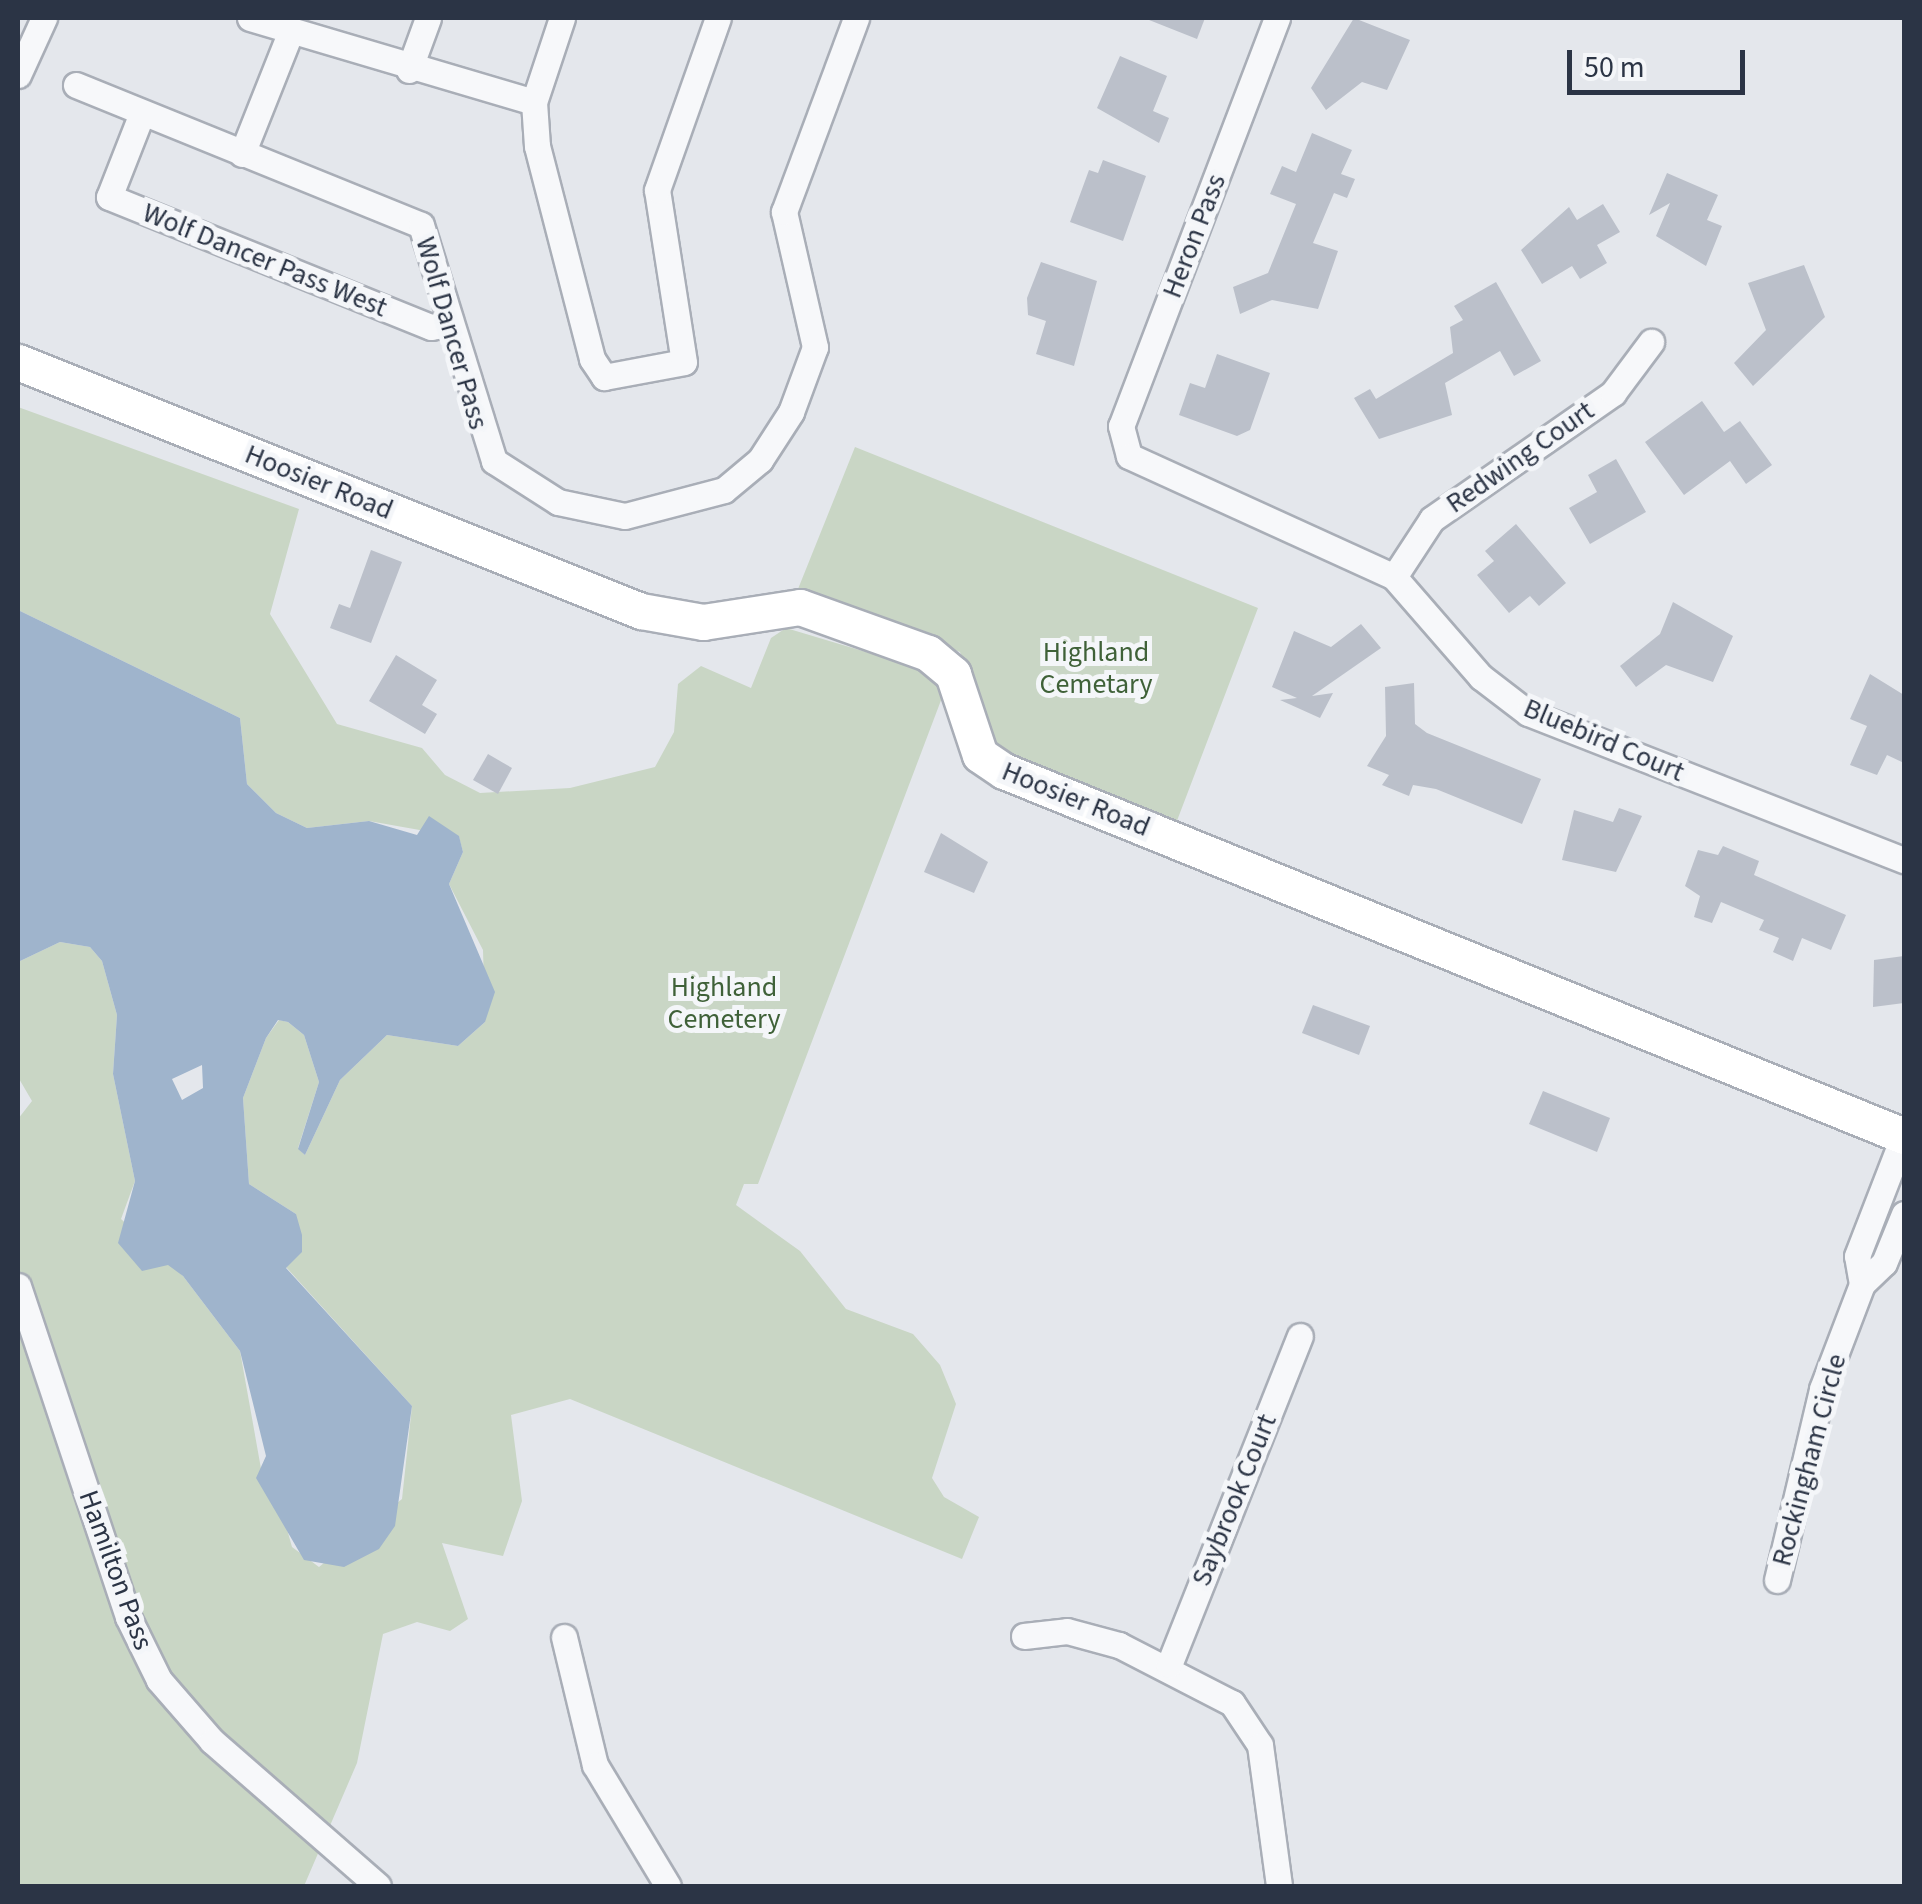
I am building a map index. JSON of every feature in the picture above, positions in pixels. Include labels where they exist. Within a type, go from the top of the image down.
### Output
[{"type":"street","points":[[18,75],[44,18]]},
{"type":"street","points":[[250,18],[410,70],[534,102]]},
{"type":"street","points":[[410,70],[428,18]]},
{"type":"street","points":[[562,18],[534,102],[592,359],[604,377],[684,362],[657,190],[718,18]]},
{"type":"street","name":"Wolf Dancer Pass","points":[[76,85],[421,225],[480,436],[517,482],[595,514],[626,516],[724,490],[760,460],[808,374],[815,347],[784,212],[856,18]]},
{"type":"street","name":"Heron Pass","points":[[1130,456],[1121,426],[1277,18]]},
{"type":"street","points":[[242,154],[291,31]]},
{"type":"street","name":"Wolf Dancer Pass West","points":[[142,113],[109,197],[430,327],[449,324]]},
{"type":"street","name":"Redwing Court","points":[[1394,577],[1432,519],[1613,392],[1651,342]]},
{"type":"street","name":"Hoosier Road","points":[[18,362],[641,611],[703,622],[800,607],[928,653],[953,674],[980,755],[1004,772],[1904,1136]]},
{"type":"street","name":"Bluebird Court","points":[[1130,456],[1394,577],[1481,678],[1528,713],[1904,860]]},
{"type":"street","name":"Rockingham Circle","points":[[1862,1284],[1857,1256],[1904,1136]]},
{"type":"street","name":"Rockingham Circle","points":[[1777,1580],[1822,1389],[1862,1284],[1884,1262],[1904,1214]]},
{"type":"street","name":"Hamilton Pass","points":[[18,1286],[128,1617],[160,1680],[212,1742],[378,1886]]},
{"type":"street","name":"Saybrook Court","points":[[1169,1665],[1300,1336]]},
{"type":"street","points":[[1024,1636],[1081,1633],[1169,1665],[1232,1702],[1260,1744],[1279,1886]]},
{"type":"street","points":[[564,1637],[596,1764],[668,1886]]},
{"type":"green space","name":"Highland Cemetery","points":[[18,407],[299,509],[270,614],[337,724],[422,748],[445,775],[480,793],[570,788],[655,767],[674,732],[678,684],[701,666],[751,688],[771,638],[786,628],[926,670],[943,695],[758,1184],[744,1184],[736,1205],[800,1251],[846,1309],[913,1334],[940,1365],[956,1404],[932,1478],[944,1497],[979,1517],[962,1559],[570,1399],[511,1415],[522,1501],[503,1556],[442,1543],[468,1619],[450,1631],[417,1622],[383,1634],[357,1763],[304,1886],[18,1886],[18,1119],[32,1101],[18,1077],[18,962],[60,942],[90,947],[102,961],[117,1015],[113,1074],[135,1181],[121,1219],[183,1276],[240,1351],[265,1491],[280,1504],[292,1547],[319,1567],[402,1499],[412,1406],[286,1267],[296,1214],[249,1184],[243,1098],[266,1038],[279,1020],[288,1022],[304,1035],[319,1082],[298,1148],[305,1155],[340,1080],[387,1035],[458,1046],[485,1022],[483,950],[449,884],[463,852],[459,837],[369,821],[307,828],[276,813],[247,784],[240,718],[18,610]]},
{"type":"green space","name":"Highland Cemetary","points":[[855,447],[1258,608],[1175,826],[996,754],[960,652],[798,589]]},
{"type":"water","points":[[18,610],[240,718],[247,784],[276,813],[307,828],[369,821],[417,835],[429,816],[459,836],[463,852],[449,884],[495,992],[485,1022],[458,1046],[387,1035],[340,1080],[305,1155],[298,1149],[319,1082],[304,1035],[288,1022],[278,1020],[266,1038],[243,1098],[249,1184],[296,1214],[302,1235],[302,1252],[286,1268],[412,1406],[395,1526],[379,1549],[344,1567],[304,1560],[256,1478],[266,1456],[240,1351],[183,1276],[168,1265],[142,1271],[118,1243],[135,1181],[113,1074],[117,1015],[102,961],[90,947],[60,942],[18,962]],"holes":[[[202,1065],[203,1088],[182,1100],[172,1079]]]},
{"type":"building","points":[[1144,18],[1205,18],[1197,39]]},
{"type":"building","points":[[1354,18],[1410,40],[1387,90],[1362,82],[1326,110],[1311,88]]},
{"type":"building","points":[[1120,56],[1167,76],[1153,111],[1169,118],[1159,143],[1097,108]]},
{"type":"building","points":[[1312,133],[1352,150],[1341,174],[1355,179],[1347,198],[1334,193],[1313,243],[1338,251],[1318,309],[1272,300],[1240,314],[1233,287],[1268,273],[1296,204],[1270,194],[1282,166],[1296,172]]},
{"type":"building","points":[[1103,160],[1146,176],[1123,241],[1070,222],[1089,170],[1098,173]]},
{"type":"building","points":[[1667,173],[1718,195],[1707,220],[1722,226],[1706,266],[1656,236],[1670,203],[1649,215]]},
{"type":"building","points":[[1603,204],[1620,232],[1597,245],[1607,263],[1580,279],[1572,266],[1542,284],[1521,250],[1569,207],[1577,220]]},
{"type":"building","points":[[1041,262],[1097,281],[1074,366],[1036,354],[1046,321],[1028,315],[1027,298]]},
{"type":"building","points":[[1804,265],[1825,317],[1753,386],[1734,363],[1766,330],[1748,283]]},
{"type":"building","points":[[1496,282],[1541,361],[1514,376],[1500,351],[1445,383],[1452,415],[1379,439],[1354,398],[1370,389],[1376,399],[1453,353],[1450,327],[1463,320],[1454,306]]},
{"type":"building","points":[[1217,354],[1270,373],[1250,430],[1237,436],[1179,415],[1190,383],[1205,388]]},
{"type":"building","points":[[1702,401],[1724,432],[1740,421],[1772,465],[1746,484],[1730,461],[1684,495],[1645,442]]},
{"type":"building","points":[[1616,459],[1646,512],[1590,544],[1569,508],[1597,492],[1588,475]]},
{"type":"building","points":[[1516,524],[1566,583],[1539,606],[1530,596],[1509,613],[1477,575],[1494,561],[1485,551]]},
{"type":"building","points":[[371,550],[402,562],[371,643],[330,628],[339,604],[350,608]]},
{"type":"building","points":[[1673,602],[1733,636],[1713,682],[1666,665],[1636,687],[1620,666],[1660,634]]},
{"type":"building","points":[[1361,624],[1381,648],[1312,696],[1333,693],[1320,718],[1280,700],[1297,698],[1272,687],[1294,631],[1331,647]]},
{"type":"building","points":[[396,655],[437,680],[422,705],[437,714],[425,734],[369,701]]},
{"type":"building","points":[[1870,674],[1904,695],[1904,763],[1887,755],[1877,775],[1850,765],[1867,726],[1850,719]]},
{"type":"building","points":[[1414,683],[1415,724],[1427,733],[1541,779],[1522,824],[1436,789],[1413,785],[1409,796],[1382,785],[1389,775],[1367,766],[1386,736],[1385,687]]},
{"type":"building","points":[[488,754],[512,768],[498,794],[473,780]]},
{"type":"building","points":[[1619,808],[1642,816],[1616,872],[1562,860],[1574,810],[1613,822]]},
{"type":"building","points":[[941,833],[988,862],[974,893],[924,872]]},
{"type":"building","points":[[1723,846],[1759,861],[1754,875],[1846,915],[1831,950],[1802,938],[1793,961],[1773,952],[1779,938],[1759,930],[1764,920],[1721,902],[1712,923],[1694,917],[1700,896],[1685,886],[1698,850],[1718,855]]},
{"type":"building","points":[[1904,956],[1904,1003],[1873,1007],[1874,960]]},
{"type":"building","points":[[1313,1005],[1370,1026],[1359,1055],[1302,1033]]},
{"type":"building","points":[[1543,1091],[1610,1118],[1597,1152],[1529,1124]]}]
